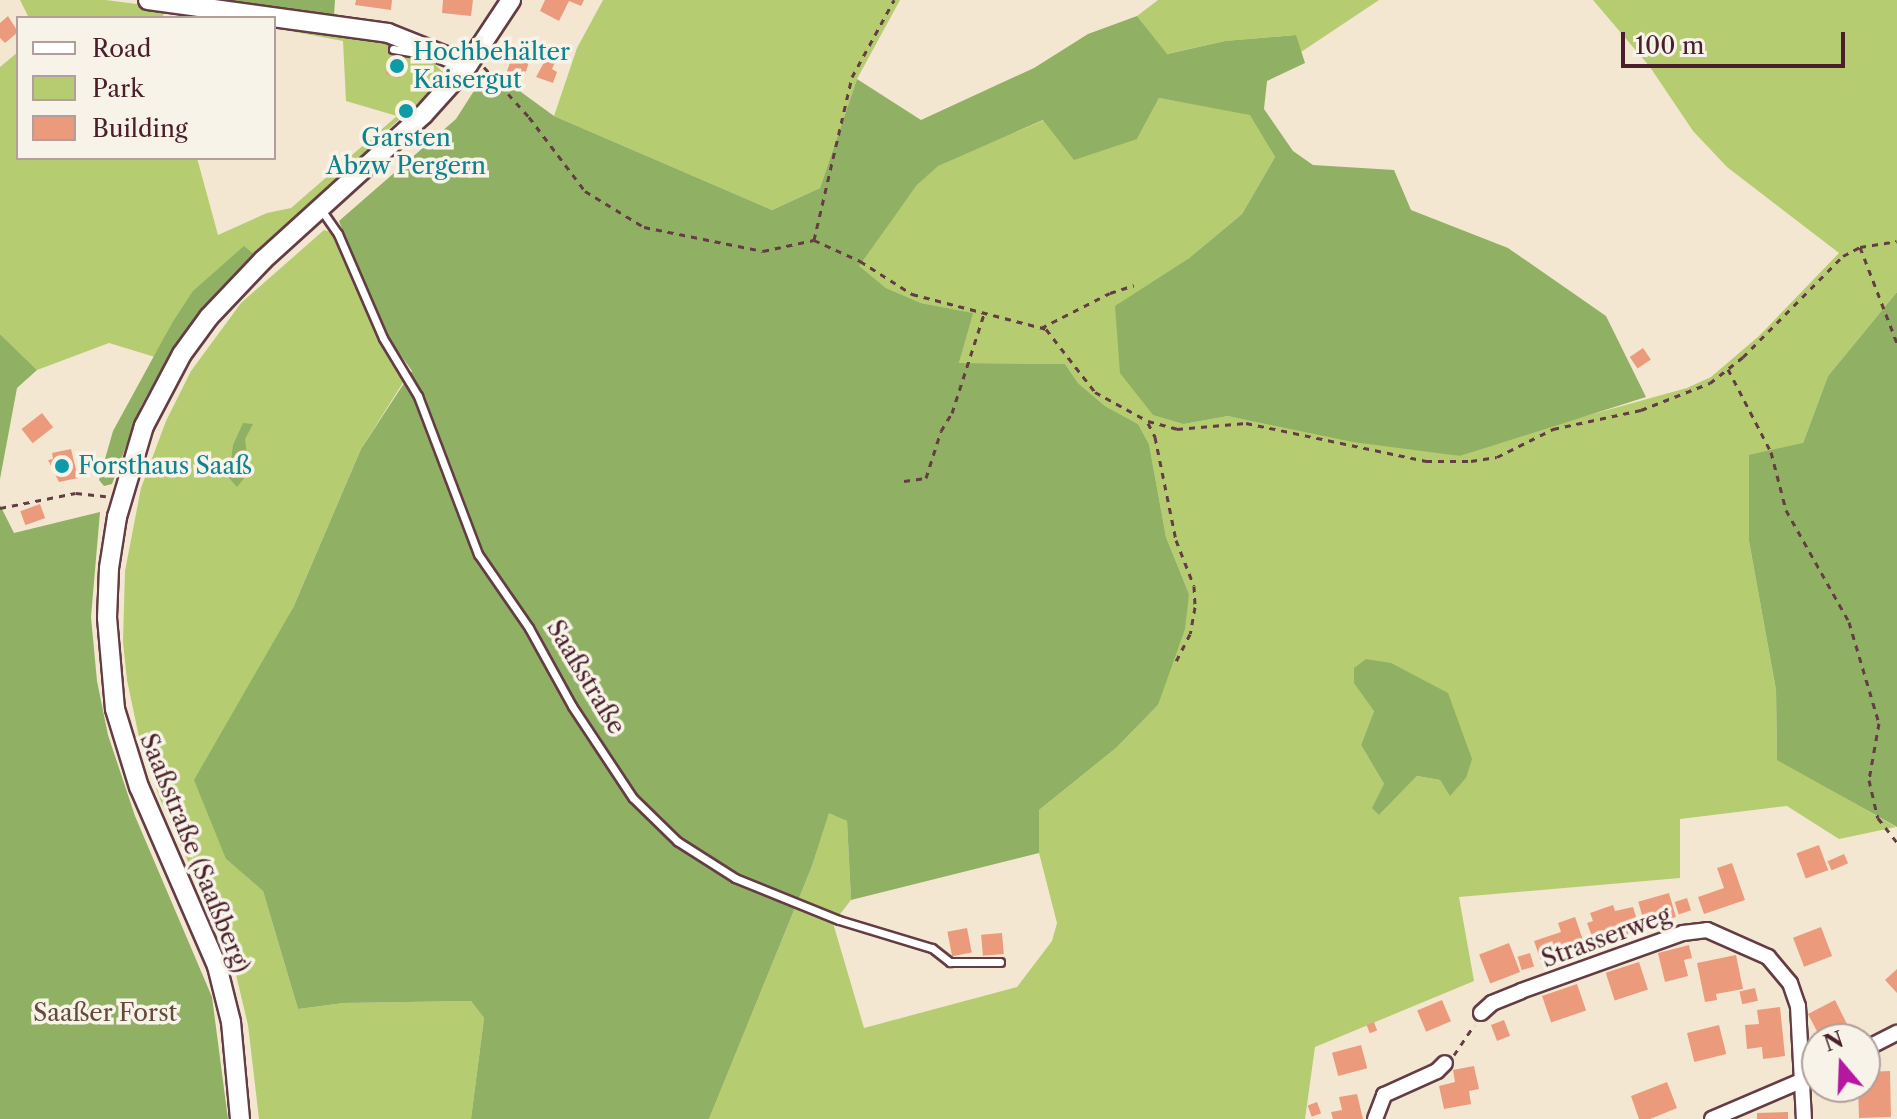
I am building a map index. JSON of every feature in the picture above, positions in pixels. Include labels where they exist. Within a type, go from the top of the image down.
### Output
[{"type":"street","points":[[148,0],[264,16]]},
{"type":"street","points":[[276,18],[388,33],[471,60],[511,0]]},
{"type":"street","name":"Saaßstraße (Saaßberg)","points":[[240,1119],[231,1022],[217,966],[139,787],[115,709],[107,618],[109,568],[122,497],[144,426],[182,354],[239,284],[412,127],[471,60]]},
{"type":"street","name":"Strasserweg","points":[[1481,1013],[1492,1003],[1536,985],[1683,933],[1707,930],[1768,957],[1782,970],[1798,1006],[1801,1051]]},
{"type":"street","points":[[1375,1119],[1384,1095],[1437,1071],[1445,1063]]},
{"type":"street","points":[[1712,1119],[1801,1082]]},
{"type":"lane","points":[[393,49],[418,55],[441,51]]},
{"type":"lane","name":"Saaßstraße","points":[[322,211],[338,234],[383,338],[418,396],[478,554],[529,628],[572,706],[644,810],[677,841],[735,878],[839,920],[932,948],[950,962],[1000,962]]},
{"type":"path","points":[[814,240],[852,77],[894,0]]},
{"type":"path","points":[[471,60],[529,117],[585,191],[644,227],[763,251],[814,240],[860,261],[912,294],[1041,328],[1062,347],[1080,377],[1095,392],[1148,421],[1177,429],[1246,423],[1426,461],[1471,461],[1497,457],[1553,429],[1668,401],[1710,383],[1728,369],[1818,278],[1860,247],[1897,241]]},
{"type":"path","points":[[1860,247],[1897,343]]},
{"type":"path","points":[[1041,328],[1110,293],[1134,285]]},
{"type":"path","points":[[904,481],[926,478],[941,431],[952,413],[985,311]]},
{"type":"path","points":[[1728,369],[1771,452],[1786,510],[1849,622],[1879,723],[1869,780],[1878,818],[1897,842]]},
{"type":"path","points":[[1148,421],[1155,437],[1176,540],[1194,586],[1195,607],[1190,634],[1175,664]]},
{"type":"path","points":[[0,508],[76,493],[122,497]]},
{"type":"path","points":[[1445,1063],[1481,1013]]},
{"type":"green space","points":[[20,0],[106,0],[228,16],[163,13],[163,16],[28,16]]},
{"type":"green space","points":[[222,0],[335,0],[334,16]]},
{"type":"green space","points":[[603,0],[900,0],[857,79],[820,188],[772,210],[554,116],[577,48]]},
{"type":"green space","points":[[1158,0],[1379,0],[1301,52],[1295,35],[1225,41],[1166,54],[1137,16]]},
{"type":"green space","points":[[1593,0],[1897,0],[1897,292],[1828,376],[1803,443],[1749,541],[1776,690],[1777,759],[1896,827],[1839,839],[1787,806],[1680,819],[1680,878],[1459,897],[1474,981],[1315,1047],[1305,1119],[709,1119],[812,866],[829,812],[847,821],[851,900],[833,923],[864,1028],[1017,987],[1052,941],[1057,923],[1039,853],[1039,810],[1116,748],[1158,705],[1189,594],[1166,537],[1149,444],[1138,424],[1105,406],[1078,383],[1065,364],[959,363],[972,313],[921,303],[886,288],[858,266],[917,185],[938,165],[1044,120],[1137,139],[1159,98],[1250,114],[1275,157],[1242,214],[1188,259],[1184,424],[1228,416],[1460,456],[1553,425],[1687,388],[1711,377],[1759,336],[1839,253],[1727,167],[1693,131],[1650,67]],"holes":[[[1374,711],[1466,778],[1450,795],[1440,780],[1417,776],[1380,814],[1384,784],[1361,745]]]},
{"type":"green space","points":[[1137,16],[1167,54],[1225,41],[1296,35],[1305,63],[1267,81],[1264,109],[1293,151],[1313,165],[1394,170],[1411,210],[1508,248],[1606,316],[1646,397],[1460,456],[1353,442],[1228,416],[1184,424],[1153,415],[1120,373],[1115,306],[1188,259],[1242,214],[1275,157],[1250,115],[1159,98],[1137,139],[1074,160],[1043,120],[938,166],[917,185],[859,266],[886,288],[921,303],[973,313],[959,363],[1065,364],[1078,383],[1105,406],[1138,424],[1149,444],[1166,537],[1189,594],[1185,629],[1158,705],[1116,748],[1039,810],[1039,853],[851,900],[847,821],[829,813],[812,866],[709,1119],[471,1119],[484,1018],[471,1001],[344,1003],[298,1009],[263,891],[226,859],[194,780],[293,608],[361,449],[412,371],[390,340],[367,293],[339,221],[456,119],[479,83],[501,91],[510,84],[554,116],[772,210],[820,188],[857,79],[921,120],[1034,68],[1088,34]]},
{"type":"green space","points":[[276,22],[390,39],[429,59],[444,73],[432,90],[372,144],[372,149],[256,256],[172,323],[155,357],[109,343],[37,370],[0,334],[0,67],[16,54],[16,160],[198,160],[218,235],[267,213],[291,208],[397,116],[346,101],[343,41],[276,28]]},
{"type":"green space","points":[[324,230],[331,232],[381,345],[404,381],[361,449],[293,608],[226,859],[263,891],[298,1009],[344,1003],[471,1001],[484,1018],[471,1119],[259,1119],[248,1025],[233,962],[160,799],[139,737],[127,680],[123,642],[125,571],[141,488],[166,421],[191,371],[241,303]]},
{"type":"green space","points":[[244,246],[256,256],[203,310],[175,345],[141,406],[112,484],[104,486],[99,480],[113,431],[172,323],[193,291]]},
{"type":"green space","points":[[1897,292],[1897,827],[1777,760],[1776,690],[1749,541],[1749,455],[1803,443],[1828,376]]},
{"type":"green space","points":[[0,334],[37,370],[17,388],[0,479]]},
{"type":"green space","points":[[243,423],[253,424],[245,439],[249,472],[237,487],[229,478],[233,445]]},
{"type":"green space","name":"Saaßer Forst","points":[[0,505],[14,533],[100,512],[91,617],[97,681],[108,735],[135,816],[212,997],[228,1119],[0,1119]]},
{"type":"green space","points":[[1366,659],[1391,663],[1448,693],[1472,759],[1466,778],[1450,796],[1440,780],[1417,776],[1379,815],[1372,808],[1384,784],[1361,745],[1374,711],[1354,683],[1354,668]]},
{"type":"building","points":[[356,0],[392,0],[391,10],[355,5]]},
{"type":"building","points":[[443,0],[473,0],[471,16],[442,13]]},
{"type":"building","points":[[545,0],[584,0],[581,6],[569,1],[559,21],[540,11]]},
{"type":"building","points":[[8,16],[16,29],[16,34],[5,43],[0,38],[0,23]]},
{"type":"building","points":[[516,45],[533,51],[524,77],[507,71]]},
{"type":"building","name":"Hochbehälter Kaisergut","points":[[392,53],[406,57],[400,78],[386,74]]},
{"type":"building","points":[[547,57],[556,60],[552,69],[557,72],[553,83],[536,77]]},
{"type":"building","points":[[1643,348],[1651,360],[1638,369],[1630,357]]},
{"type":"building","points":[[42,413],[53,427],[33,443],[22,429]]},
{"type":"building","name":"Forsthaus Saaß","points":[[71,449],[78,478],[59,482],[48,460],[53,459],[52,453]]},
{"type":"building","points":[[40,504],[45,518],[25,525],[20,511]]},
{"type":"building","points":[[1819,845],[1828,870],[1806,879],[1796,853]]},
{"type":"building","points":[[1844,854],[1848,863],[1832,870],[1828,861]]},
{"type":"building","points":[[1732,863],[1745,900],[1704,914],[1698,897],[1724,888],[1717,868]]},
{"type":"building","points":[[1669,893],[1676,917],[1645,926],[1638,902]]},
{"type":"building","points":[[1687,898],[1691,910],[1679,914],[1675,902]]},
{"type":"building","points":[[1613,905],[1615,911],[1633,907],[1638,923],[1627,928],[1630,935],[1596,947],[1587,923],[1593,921],[1590,913]]},
{"type":"building","points":[[1575,917],[1583,940],[1569,945],[1572,954],[1542,964],[1534,941],[1561,932],[1558,923]]},
{"type":"building","points":[[1821,927],[1832,956],[1804,967],[1793,938]]},
{"type":"building","points":[[967,928],[972,953],[952,956],[947,932]]},
{"type":"building","points":[[1002,933],[1004,954],[983,956],[981,935]]},
{"type":"building","points":[[1509,943],[1520,972],[1490,983],[1479,954]]},
{"type":"building","points":[[1689,945],[1692,958],[1684,960],[1688,976],[1665,982],[1658,953]]},
{"type":"building","points":[[1530,953],[1534,966],[1522,970],[1518,957]]},
{"type":"building","points":[[1736,955],[1743,989],[1716,994],[1717,1000],[1705,1002],[1697,963]]},
{"type":"building","points":[[1639,962],[1648,990],[1615,1000],[1606,973]]},
{"type":"building","points":[[1897,969],[1897,993],[1885,980]]},
{"type":"building","points":[[1577,984],[1586,1010],[1551,1023],[1542,996]]},
{"type":"building","points":[[1755,988],[1758,1001],[1742,1004],[1739,992]]},
{"type":"building","points":[[1442,1000],[1451,1021],[1426,1032],[1417,1011]]},
{"type":"building","points":[[1835,1000],[1846,1023],[1813,1023],[1808,1014]]},
{"type":"building","points":[[1780,1007],[1785,1056],[1763,1059],[1762,1047],[1747,1049],[1745,1025],[1759,1024],[1757,1010]]},
{"type":"building","points":[[1504,1020],[1510,1036],[1497,1041],[1491,1025]]},
{"type":"building","points":[[1374,1022],[1377,1030],[1370,1033],[1367,1025]]},
{"type":"building","points":[[1719,1025],[1726,1054],[1694,1062],[1687,1033]]},
{"type":"building","points":[[1361,1045],[1367,1068],[1338,1076],[1332,1053]]},
{"type":"building","points":[[1474,1066],[1479,1089],[1469,1091],[1471,1104],[1444,1109],[1439,1086],[1455,1082],[1453,1070]]},
{"type":"building","points":[[1881,1071],[1890,1071],[1891,1117],[1859,1118],[1859,1103],[1881,1103]]},
{"type":"building","points":[[1667,1082],[1677,1108],[1650,1119],[1639,1119],[1631,1096]]},
{"type":"building","points":[[1357,1094],[1363,1119],[1333,1119],[1331,1112],[1342,1110],[1339,1097]]},
{"type":"building","points":[[1317,1102],[1321,1113],[1312,1117],[1308,1105]]},
{"type":"building","points":[[1788,1112],[1788,1119],[1757,1119],[1757,1113]]},
{"type":"place","name":"Hochbehälter Kaisergut","points":[[397,66]]},
{"type":"place","name":"Garsten Abzw Pergern","points":[[406,111]]},
{"type":"place","name":"Forsthaus Saaß","points":[[62,466]]}]
